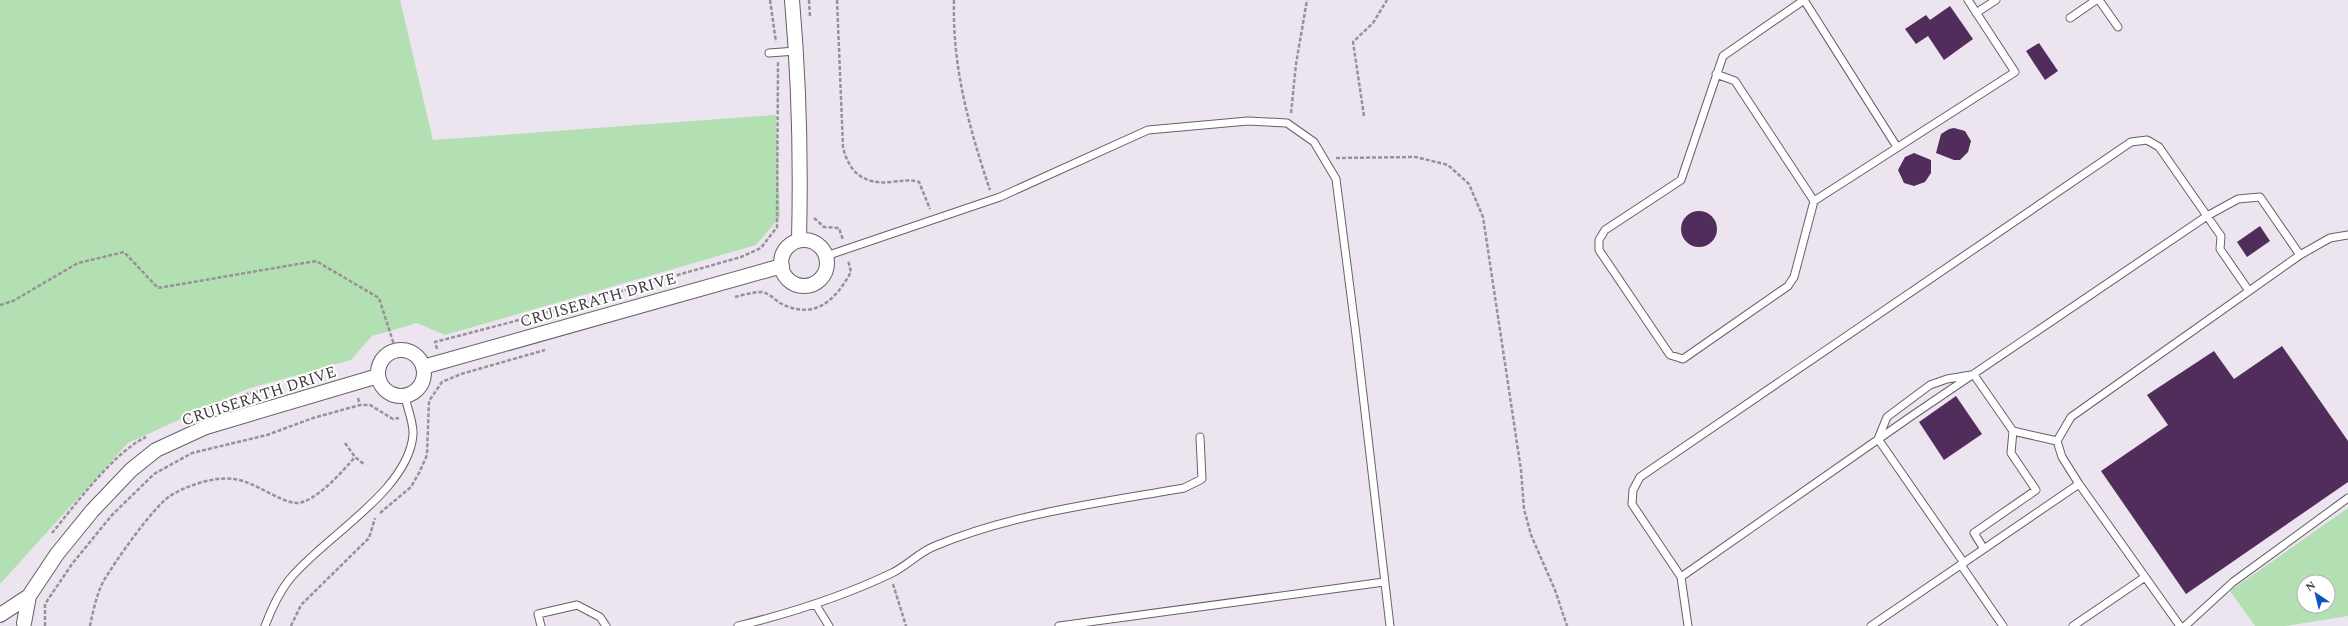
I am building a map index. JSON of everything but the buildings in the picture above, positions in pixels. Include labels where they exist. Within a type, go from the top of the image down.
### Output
[{"type":"street","points":[[792,0],[801,149],[799,240]]},
{"type":"street","points":[[799,240],[813,241],[826,256],[826,270],[816,282],[810,285],[795,284],[784,273],[782,266],[782,259],[787,247],[799,240]]},
{"type":"street","name":"CRUISERATH DRIVE","points":[[423,367],[782,266]]},
{"type":"street","points":[[396,351],[409,352],[415,356],[423,367],[424,374],[418,389],[405,396],[397,396],[384,389],[378,376],[381,363],[385,358],[396,351]]},
{"type":"street","name":"CRUISERATH DRIVE","points":[[25,624],[29,599],[57,554],[92,511],[131,470],[156,450],[206,427],[378,376]]},
{"type":"street","points":[[0,616],[29,599]]},
{"type":"street","points":[[0,616],[11,615],[25,624]]},
{"type":"lane","points":[[1897,147],[1804,0],[1723,56],[1681,180],[1605,230],[1599,240],[1599,250],[1670,355],[1683,359],[1788,286],[1794,277],[1814,201],[2015,72],[1968,0]]},
{"type":"lane","points":[[1976,13],[1996,0]]},
{"type":"lane","points":[[2070,18],[2096,0]]},
{"type":"lane","points":[[2099,0],[2118,28]]},
{"type":"lane","points":[[769,54],[796,52]]},
{"type":"lane","points":[[1716,74],[1735,81],[1814,201]]},
{"type":"lane","points":[[826,256],[993,200],[1148,130],[1248,121],[1287,122],[1314,142],[1336,179],[1390,626]]},
{"type":"lane","points":[[1688,626],[1680,576],[1632,504],[1633,490],[1640,477],[2130,142],[2146,140],[2158,147],[2221,236],[2220,249],[2249,291]]},
{"type":"lane","points":[[1680,576],[1913,415],[2207,216],[2238,199],[2260,197],[2300,255]]},
{"type":"lane","points":[[2180,626],[2079,484],[2062,457],[2057,441],[2071,417],[2300,255],[2330,238],[2348,235]]},
{"type":"lane","points":[[1974,375],[2013,431],[2011,453],[2036,490],[1974,534],[1984,549]]},
{"type":"lane","points":[[1878,439],[1887,417],[1930,385],[1947,379],[1974,375]]},
{"type":"lane","points":[[265,626],[272,608],[289,580],[390,483],[404,463],[413,434],[405,396]]},
{"type":"lane","points":[[2013,431],[2057,441]]},
{"type":"lane","points":[[738,626],[816,605],[890,574],[933,546],[989,526],[1046,512],[1184,488],[1202,479],[1200,437]]},
{"type":"lane","points":[[1878,439],[1963,564],[2003,626]]},
{"type":"lane","points":[[1871,626],[2079,484]]},
{"type":"lane","points":[[2185,626],[2233,582],[2348,498]]},
{"type":"lane","points":[[2073,626],[2145,577]]},
{"type":"lane","points":[[1059,626],[1384,582]]},
{"type":"lane","points":[[541,626],[538,614],[577,605],[600,617],[606,626]]},
{"type":"lane","points":[[816,605],[829,626]]},
{"type":"path","points":[[770,0],[776,40]]},
{"type":"path","points":[[837,0],[843,147],[847,164],[860,176],[874,183],[910,179],[919,182],[934,219]]},
{"type":"path","points":[[954,0],[953,36],[961,90],[974,142],[993,200]]},
{"type":"path","points":[[1290,125],[1296,64],[1307,0]]},
{"type":"path","points":[[1364,116],[1353,42],[1373,23],[1387,0]]},
{"type":"path","points":[[435,342],[695,271],[761,248],[777,227],[778,67]]},
{"type":"path","points":[[1324,159],[1416,157],[1448,165],[1469,184],[1483,217],[1521,470],[1524,509],[1531,535],[1555,590],[1567,626]]},
{"type":"path","points":[[0,305],[13,301],[78,263],[124,252],[158,288],[316,261],[379,298],[396,351]]},
{"type":"path","points":[[729,298],[762,292],[796,310],[813,309],[828,303],[841,290],[851,272]]},
{"type":"path","points":[[291,626],[302,605],[369,538],[374,519],[411,487],[426,455],[429,401],[438,387],[447,380],[461,374],[550,349]]},
{"type":"path","points":[[44,626],[45,604],[72,564],[112,516],[154,474],[192,453],[268,435],[313,418],[360,405],[370,405],[393,419]]},
{"type":"path","points":[[344,443],[355,457],[365,465]]},
{"type":"path","points":[[90,626],[103,582],[152,513],[170,496],[199,482],[233,479],[256,484],[280,498],[297,503],[317,495],[355,457]]},
{"type":"path","points":[[890,574],[906,626]]},
{"type":"green space","points":[[0,0],[400,0],[433,140],[776,115],[780,217],[756,245],[445,335],[417,323],[372,336],[351,360],[247,389],[128,443],[0,584]]},
{"type":"green space","points":[[2348,508],[2348,616],[2286,626],[2255,626],[2230,591]]}]
